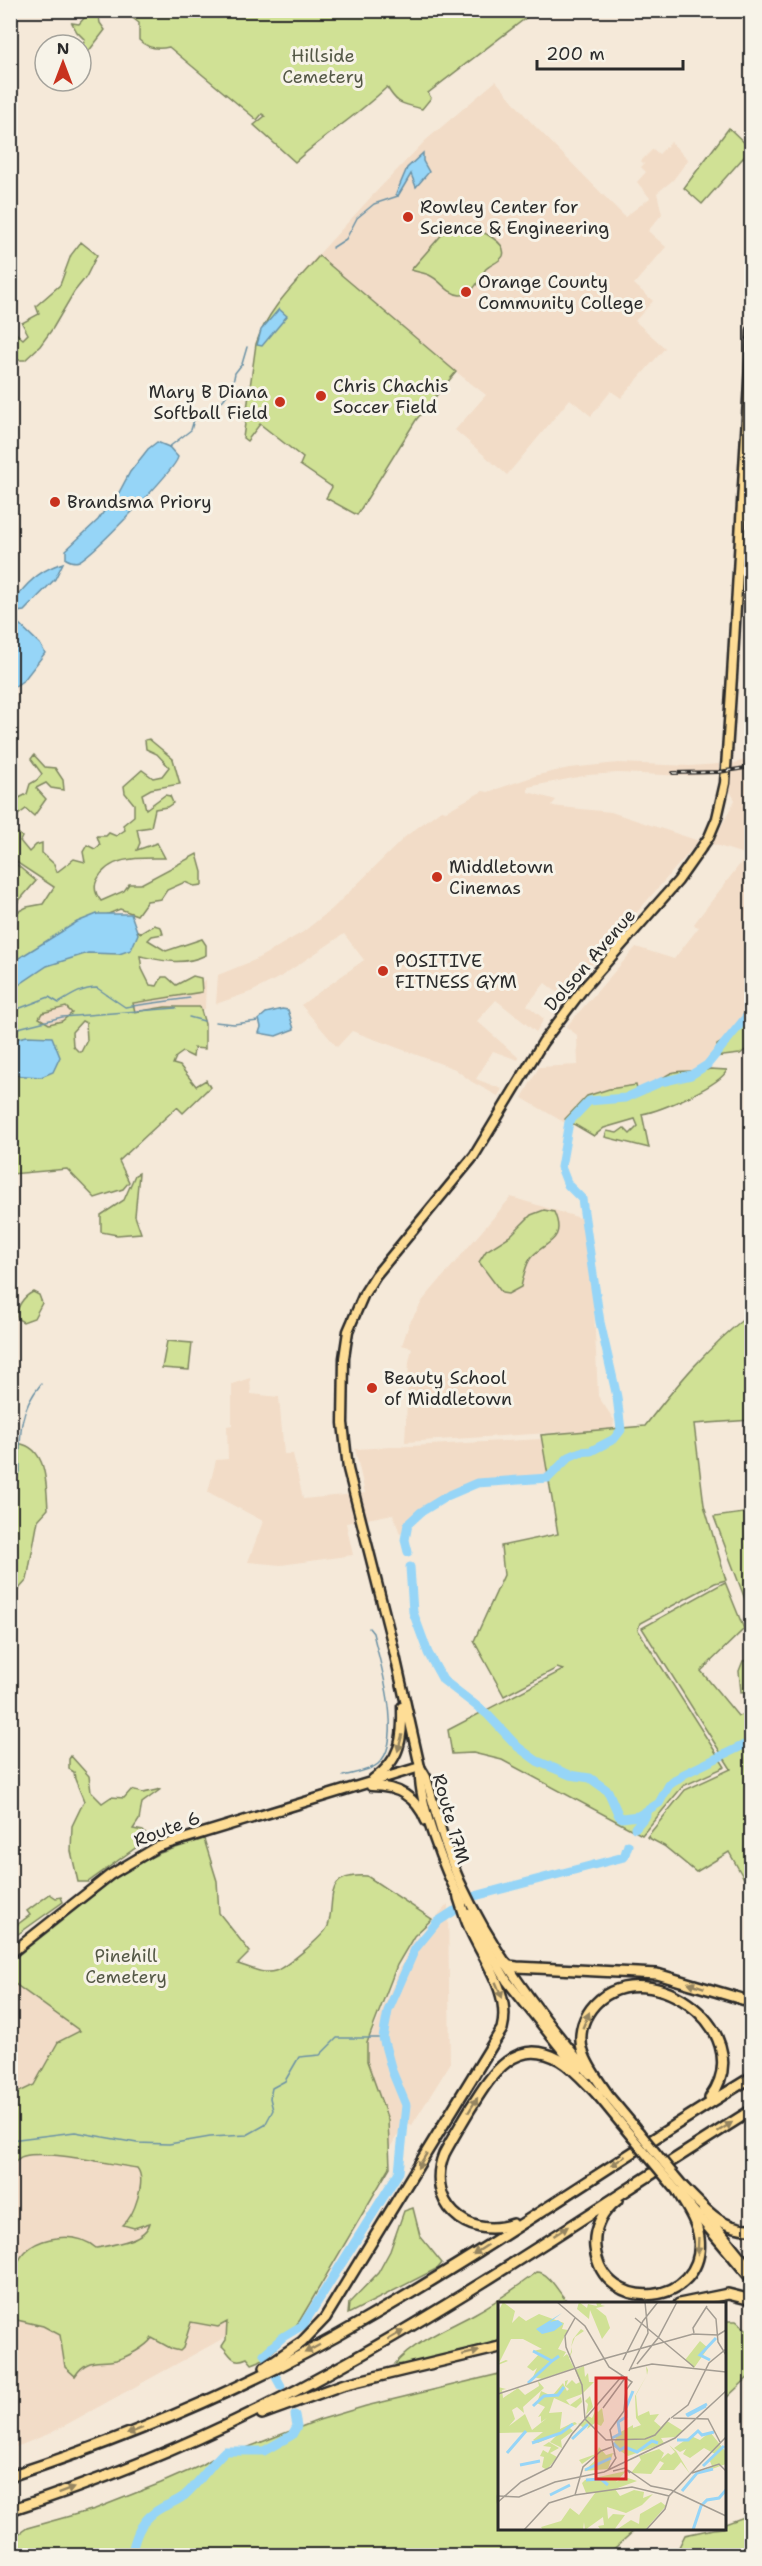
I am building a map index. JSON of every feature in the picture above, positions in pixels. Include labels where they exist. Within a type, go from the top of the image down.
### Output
[{"type":"highway","points":[[203,2403],[293,2349],[325,2318],[499,2036],[505,2015],[503,1999],[471,1931],[459,1898]]},
{"type":"highway","points":[[503,1961],[509,1966],[516,1967],[657,1974],[752,2002]]},
{"type":"highway","points":[[602,2093],[582,2048],[581,2033],[589,2012],[599,2000],[621,1989],[648,1987],[667,1991],[686,1999],[710,2015],[722,2030],[729,2049],[729,2063],[722,2083],[711,2097],[685,2118]]},
{"type":"highway","points":[[550,2206],[511,2225],[495,2229],[479,2228],[464,2222],[451,2210],[440,2189],[439,2167],[444,2154],[490,2078],[500,2066],[513,2058],[536,2053],[558,2059],[602,2093]]},
{"type":"highway","points":[[10,2476],[107,2442],[203,2403],[285,2364],[362,2322],[752,2077]]},
{"type":"highway","points":[[10,2510],[116,2472],[215,2430],[312,2382],[407,2329],[752,2110]]},
{"type":"highway","points":[[646,2176],[608,2209],[599,2222],[595,2236],[600,2267],[614,2284],[626,2291],[649,2295],[666,2292],[680,2284],[694,2267],[699,2252],[699,2236],[682,2191]]},
{"type":"highway","points":[[682,2191],[720,2222],[735,2228],[752,2229]]},
{"type":"highway","points":[[689,2302],[728,2294],[752,2300]]},
{"type":"highway","points":[[215,2430],[342,2385],[498,2346]]},
{"type":"main road","name":"Dolson Avenue","points":[[401,1685],[345,1447],[344,1358],[353,1315],[376,1275],[474,1157],[557,1023],[683,874],[709,837],[720,810],[732,679],[752,330]]},
{"type":"main road","points":[[401,1685],[420,1767]]},
{"type":"main road","points":[[361,1785],[388,1766],[399,1749],[403,1726],[401,1685]]},
{"type":"main road","name":"Route 6","points":[[10,1954],[110,1875],[157,1847],[420,1767]]},
{"type":"main road","name":"Route 17M","points":[[420,1767],[419,1779],[436,1841],[459,1898],[507,1981],[636,2134],[752,2280]]},
{"type":"main road","name":"Route 17M","points":[[420,1767],[426,1778],[439,1826],[460,1882],[503,1961],[538,2012],[602,2093]]},
{"type":"main road","points":[[361,1785],[388,1786],[401,1791],[419,1807],[436,1841]]},
{"type":"main road","name":"Route 17M","points":[[682,2191],[752,2271]]},
{"type":"shaded area","name":"Orange County Community College","points":[[496,81],[529,120],[625,217],[650,198],[637,182],[646,172],[641,167],[644,164],[641,161],[653,149],[659,154],[671,142],[688,160],[673,180],[657,193],[662,214],[648,231],[666,247],[634,284],[653,301],[635,321],[665,348],[621,398],[611,391],[591,416],[570,399],[507,475],[455,430],[486,395],[455,371],[335,487],[307,457],[253,366],[257,339],[269,316],[308,266],[372,196],[426,140]]},
{"type":"shaded area","points":[[751,758],[751,1009],[705,1066],[689,1076],[659,1083],[623,1099],[587,1102],[567,1124],[522,1098],[539,1067],[578,1065],[577,1035],[566,1027],[636,947],[674,959],[699,927],[693,925],[747,855],[712,844],[735,800],[730,791],[732,764]]},
{"type":"shaded area","points":[[618,763],[690,766],[719,764],[719,774],[588,775],[528,787],[528,792],[556,800],[551,806],[611,812],[699,841],[563,997],[545,983],[527,1005],[544,1019],[536,1032],[496,1000],[477,1021],[519,1058],[518,1060],[493,1051],[476,1079],[502,1089],[498,1096],[472,1082],[455,1069],[352,1031],[337,1047],[301,1005],[364,960],[344,934],[280,977],[253,991],[216,1004],[218,975],[255,960],[303,932],[332,909],[406,836],[441,810],[446,811],[483,791],[488,792],[538,775],[569,768]]},
{"type":"shaded area","points":[[206,980],[205,1009],[188,1014],[84,1021],[47,1026],[10,1021],[54,1009],[183,990]]},
{"type":"shaded area","points":[[511,1197],[590,1221],[598,1396],[614,1420],[613,1429],[405,1442],[409,1362],[412,1348],[402,1345],[409,1324],[423,1300]]},
{"type":"shaded area","points":[[250,1378],[251,1394],[279,1397],[284,1454],[293,1454],[303,1499],[365,1493],[355,1449],[541,1439],[548,1478],[472,1485],[421,1512],[408,1524],[406,1531],[400,1534],[393,1514],[346,1523],[353,1555],[281,1565],[248,1562],[263,1521],[208,1492],[216,1460],[228,1459],[227,1426],[232,1425],[232,1384]]},
{"type":"shaded area","points":[[448,1904],[450,2064],[412,2125],[405,2122],[306,2293],[51,2433],[11,2449],[11,1981],[79,2030],[122,2075],[326,1973],[370,2039],[409,1947]]},
{"type":"green space","name":"Hillside Cemetery","points":[[535,10],[428,93],[431,98],[422,109],[398,101],[387,87],[295,162],[254,125],[265,116],[262,114],[257,120],[169,47],[152,48],[142,43],[139,40],[139,23],[124,11]]},
{"type":"green space","points":[[79,11],[98,11],[100,23],[105,30],[93,46],[93,33],[78,33],[72,23],[79,24],[86,16]]},
{"type":"green space","points":[[729,128],[751,149],[702,204],[684,188]]},
{"type":"green space","points":[[470,228],[480,231],[497,242],[501,246],[503,256],[485,270],[468,293],[455,294],[433,277],[411,270],[445,231]]},
{"type":"green space","points":[[81,242],[97,255],[86,277],[40,346],[25,360],[15,360],[11,355],[11,329],[23,339],[28,334],[22,323],[39,314],[36,306],[60,285],[71,255]]},
{"type":"green space","points":[[319,256],[456,372],[416,420],[357,515],[326,498],[332,487],[300,465],[303,458],[260,424],[247,441],[243,438],[256,344],[261,332],[283,297]]},
{"type":"green space","points":[[149,739],[173,759],[180,784],[151,789],[142,794],[146,809],[165,795],[170,796],[173,803],[167,807],[155,809],[151,827],[137,829],[140,843],[137,850],[157,843],[165,858],[136,858],[118,862],[103,872],[95,886],[101,901],[124,891],[129,884],[141,884],[197,854],[202,872],[202,885],[194,886],[185,882],[167,890],[161,899],[147,901],[137,915],[120,909],[108,914],[141,933],[154,925],[161,927],[163,934],[152,936],[148,940],[166,951],[202,939],[206,945],[206,955],[189,960],[165,961],[140,956],[142,969],[150,985],[157,986],[162,977],[167,977],[176,985],[193,976],[201,978],[202,992],[133,1003],[135,1012],[165,1007],[200,1007],[205,1024],[205,1049],[194,1048],[193,1057],[183,1052],[176,1057],[173,1064],[180,1066],[196,1086],[206,1080],[210,1087],[183,1113],[177,1107],[119,1161],[129,1182],[123,1189],[95,1198],[67,1169],[11,1174],[11,915],[27,907],[43,904],[54,887],[19,864],[11,855],[10,830],[13,834],[18,833],[22,837],[20,841],[29,852],[42,843],[42,853],[54,864],[57,872],[74,859],[85,862],[83,852],[87,845],[95,849],[100,845],[97,836],[106,836],[109,833],[116,836],[125,830],[123,825],[134,816],[134,804],[125,793],[124,786],[142,770],[153,778],[162,776],[169,767],[157,754],[146,749],[145,740]],"holes":[[[66,1007],[72,1013],[62,1021],[49,1024],[39,1018],[42,1013]],[[82,1021],[86,1023],[87,1040],[79,1052],[73,1046],[72,1032]]]},
{"type":"green space","points":[[34,755],[45,767],[55,768],[63,780],[64,790],[51,788],[46,783],[36,788],[46,799],[34,816],[26,809],[11,820],[11,811],[17,805],[11,799],[11,791],[19,798],[27,794],[30,784],[42,774],[31,759]]},
{"type":"green space","points":[[11,860],[36,881],[11,910]]},
{"type":"green space","points":[[751,1004],[751,1046],[740,1054],[715,1057],[717,1045],[727,1039]]},
{"type":"green space","points":[[710,1069],[727,1070],[714,1083],[702,1090],[675,1103],[642,1114],[649,1148],[605,1137],[607,1131],[617,1133],[624,1128],[630,1134],[638,1126],[635,1119],[604,1128],[594,1136],[565,1119],[587,1096],[609,1089],[636,1085],[638,1094],[671,1073]]},
{"type":"green space","points":[[139,1173],[135,1216],[141,1233],[117,1235],[101,1232],[101,1215],[124,1200],[135,1175]]},
{"type":"green space","points":[[544,1210],[554,1212],[558,1230],[556,1236],[530,1259],[521,1287],[508,1294],[502,1293],[479,1262],[486,1251],[510,1236],[531,1215]]},
{"type":"green space","points":[[33,1292],[39,1295],[42,1303],[34,1318],[23,1322],[18,1319],[17,1311],[23,1300]]},
{"type":"green space","points":[[751,1313],[751,1420],[694,1424],[704,1505],[726,1580],[715,1583],[640,1623],[638,1630],[725,1767],[683,1786],[642,1835],[502,1760],[473,1753],[452,1754],[448,1730],[563,1670],[557,1668],[504,1696],[474,1641],[504,1575],[501,1546],[558,1534],[541,1435],[645,1426],[694,1366]]},
{"type":"green space","points":[[167,1341],[192,1343],[189,1370],[162,1368]]},
{"type":"green space","points":[[13,1443],[24,1445],[39,1457],[45,1477],[48,1509],[38,1520],[27,1580],[11,1598],[10,1445]]},
{"type":"green space","points":[[752,1512],[751,1615],[714,1517]]},
{"type":"green space","points":[[725,1582],[744,1629],[701,1671],[738,1716],[751,1713],[751,1891],[729,1852],[696,1872],[664,1846],[647,1837],[685,1790],[731,1769],[642,1628]]},
{"type":"green space","points":[[751,1657],[749,1676],[751,1691],[741,1692],[739,1671],[743,1661]]},
{"type":"green space","points":[[71,1756],[89,1776],[91,1792],[102,1803],[111,1797],[124,1798],[131,1790],[143,1793],[161,1789],[142,1803],[139,1820],[133,1829],[143,1831],[149,1838],[160,1838],[137,1847],[88,1882],[78,1882],[71,1851],[72,1826],[84,1801],[74,1772],[69,1769]]},
{"type":"green space","name":"Pinehill Cemetery","points":[[204,1839],[217,1881],[219,1913],[250,1952],[238,1964],[270,1972],[280,1969],[295,1958],[325,1931],[337,1884],[353,1876],[367,1876],[432,1919],[414,1936],[397,1965],[367,2043],[367,2061],[388,2120],[390,2167],[300,2320],[285,2339],[259,2362],[252,2364],[247,2358],[238,2360],[232,2358],[222,2346],[226,2340],[227,2322],[218,2327],[191,2322],[180,2351],[152,2338],[141,2348],[125,2357],[93,2362],[84,2366],[75,2376],[65,2367],[60,2335],[43,2326],[17,2320],[13,2313],[15,2329],[11,2338],[11,2290],[18,2261],[27,2250],[39,2242],[67,2237],[83,2240],[96,2248],[135,2238],[147,2229],[150,2223],[134,2228],[123,2225],[138,2198],[141,2181],[137,2168],[63,2156],[35,2155],[24,2156],[16,2160],[11,2174],[11,2096],[34,2085],[58,2042],[80,2031],[11,1981],[11,1961],[127,1869],[160,1853]]},
{"type":"green space","points":[[50,1894],[56,1898],[61,1897],[63,1902],[11,1939],[11,1926],[30,1915],[27,1911]]},
{"type":"green space","points":[[413,2208],[420,2236],[442,2263],[438,2268],[348,2314],[349,2303],[378,2273],[390,2251],[404,2211]]},
{"type":"green space","points":[[537,2272],[542,2273],[568,2302],[498,2302],[498,2341],[404,2365],[395,2364],[412,2348],[514,2289]]},
{"type":"green space","points":[[726,2321],[736,2321],[751,2333],[752,2374],[726,2398]]},
{"type":"green space","points":[[498,2374],[498,2530],[635,2530],[607,2555],[11,2555],[11,2539],[27,2528],[95,2509],[202,2465],[225,2451],[246,2448],[319,2420],[366,2406]]},
{"type":"green space","points":[[744,2517],[751,2523],[751,2540],[740,2555],[675,2555],[685,2535],[708,2530],[726,2530],[726,2524]]},
{"type":"water","points":[[423,153],[423,161],[429,172],[416,187],[411,174],[398,196],[396,194],[407,168]]},
{"type":"water","points":[[279,309],[287,316],[262,346],[257,345],[261,330]]},
{"type":"water","points":[[157,442],[169,447],[178,457],[174,465],[100,544],[77,562],[66,559],[66,550],[98,520],[109,504],[115,500],[130,472],[148,449]]},
{"type":"water","points":[[63,563],[55,579],[24,611],[17,612],[14,616],[15,620],[40,644],[45,653],[24,680],[11,689],[11,612],[19,594],[28,584],[43,571]]},
{"type":"water","points":[[97,914],[131,914],[138,934],[131,950],[119,954],[88,953],[47,966],[11,990],[11,963],[77,922]]},
{"type":"water","points":[[282,1009],[288,1010],[294,1029],[276,1036],[259,1033],[261,1027],[259,1019],[266,1013]]},
{"type":"water","points":[[27,1036],[52,1037],[60,1057],[53,1072],[41,1077],[11,1075],[11,1040]]},
{"type":"waterway","points":[[332,248],[346,239],[357,218],[374,204],[398,196]]},
{"type":"waterway","points":[[169,447],[191,430],[196,413],[206,412],[223,400],[232,388],[235,373],[242,364],[247,347]]},
{"type":"waterway","points":[[10,1012],[49,997],[59,1003],[77,992],[92,988],[97,988],[125,1007],[190,998]]},
{"type":"waterway","points":[[10,1030],[62,1017],[176,1008]]},
{"type":"waterway","points":[[408,1552],[405,1540],[408,1524],[421,1512],[449,1495],[477,1483],[548,1478],[569,1457],[580,1452],[591,1451],[614,1439],[621,1430],[617,1397],[600,1322],[582,1199],[568,1185],[561,1167],[569,1122],[589,1101],[625,1098],[661,1082],[691,1075],[707,1065],[752,1010]]},
{"type":"waterway","points":[[189,1017],[204,1021]]},
{"type":"waterway","points":[[215,1022],[234,1024],[258,1021]]},
{"type":"waterway","points":[[10,1482],[20,1472],[20,1437],[24,1416],[33,1395],[41,1384]]},
{"type":"waterway","points":[[410,1567],[413,1612],[428,1653],[443,1680],[487,1714],[518,1747],[537,1761],[570,1775],[590,1778],[608,1791],[622,1818],[638,1816],[659,1803],[669,1785],[684,1774],[746,1744],[752,1745]]},
{"type":"waterway","points":[[343,1776],[378,1764],[386,1753],[390,1738],[385,1682],[373,1633],[369,1628]]},
{"type":"waterway","points":[[635,1828],[646,1815]]},
{"type":"waterway","points":[[475,1896],[624,1857],[628,1845]]},
{"type":"waterway","points":[[266,2357],[264,2354],[283,2337],[303,2325],[399,2172],[406,2105],[392,2071],[383,2038],[388,2011],[415,1949],[437,1922],[454,1911]]},
{"type":"waterway","points":[[10,2140],[75,2132],[137,2143],[169,2144],[210,2137],[247,2135],[265,2125],[273,2110],[270,2098],[272,2088],[285,2081],[299,2057],[320,2055],[337,2038],[383,2038]]},
{"type":"waterway","points":[[276,2377],[281,2386]]},
{"type":"waterway","points":[[131,2556],[135,2540],[145,2521],[156,2511],[184,2496],[225,2451],[264,2451],[292,2435],[297,2426],[295,2415]]},
{"type":"railway","points":[[673,773],[719,772],[752,767]]},
{"type":"place","name":"Rowley Center for Science & Engineering","points":[[408,217]]},
{"type":"place","name":"Orange County Community College","points":[[466,292]]},
{"type":"place","name":"Chris Chachis Soccer Field","points":[[321,396]]},
{"type":"place","name":"Mary B Diana Softball Field","points":[[280,402]]},
{"type":"place","name":"Brandsma Priory","points":[[55,502]]},
{"type":"place","name":"Middletown Cinemas","points":[[437,877]]},
{"type":"place","name":"POSITIVE FITNESS GYM","points":[[383,971]]},
{"type":"place","name":"Beauty School of Middletown","points":[[372,1388]]}]
